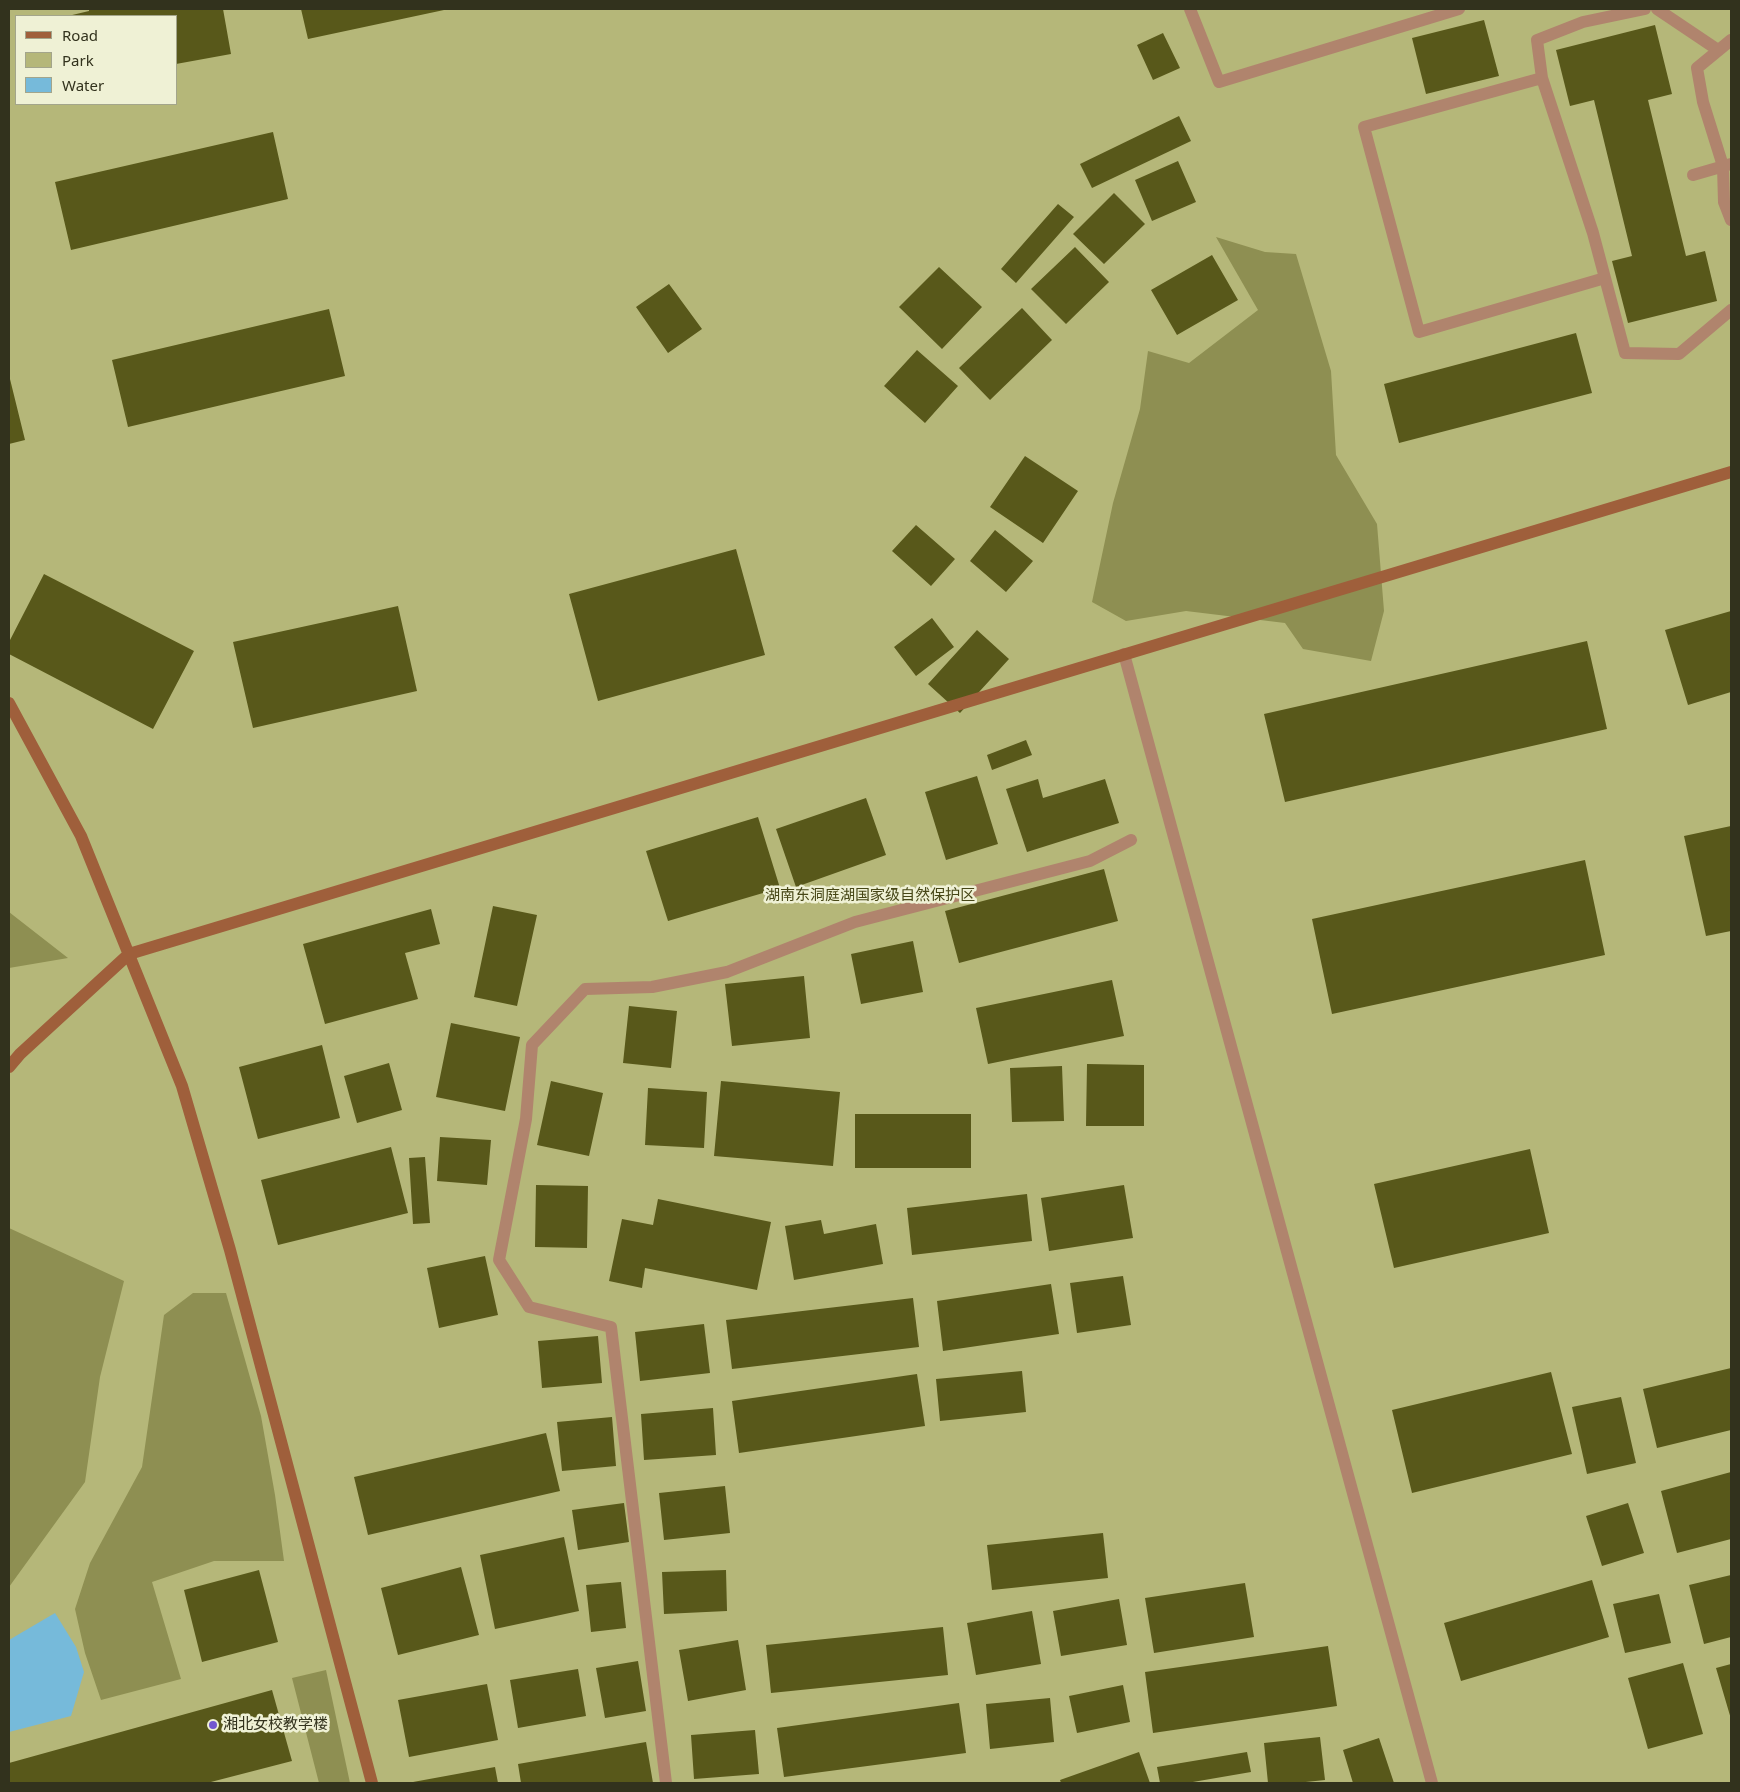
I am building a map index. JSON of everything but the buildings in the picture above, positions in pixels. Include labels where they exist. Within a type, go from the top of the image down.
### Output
[{"type":"street","points":[[1190,9],[1219,82],[1459,9]]},
{"type":"street","points":[[1645,9],[1583,22],[1537,40],[1542,78],[1593,233],[1625,353],[1679,354],[1731,310]]},
{"type":"street","points":[[1658,9],[1718,50]]},
{"type":"street","points":[[1731,40],[1697,68],[1703,102],[1727,165],[1724,202],[1731,220]]},
{"type":"street","points":[[1542,78],[1364,126],[1419,332],[1605,278]]},
{"type":"street","points":[[1693,175],[1727,165]]},
{"type":"street","points":[[9,1067],[20,1054],[129,954],[1731,472]]},
{"type":"street","points":[[1124,654],[1432,1783]]},
{"type":"street","points":[[9,703],[81,836],[182,1086],[235,1270],[372,1783]]},
{"type":"street","points":[[666,1783],[611,1327],[529,1307],[499,1260],[526,1119],[532,1045],[585,989],[652,987],[727,972],[855,922],[1090,861],[1131,840]]},
{"type":"green space","name":"湖南东洞庭湖国家级自然保护区","points":[[9,9],[1731,9],[1731,1783],[9,1783]]},
{"type":"shaded area","points":[[1216,237],[1265,252],[1296,254],[1331,371],[1336,455],[1377,524],[1384,611],[1371,661],[1303,649],[1285,623],[1186,611],[1126,621],[1092,602],[1113,503],[1140,409],[1148,351],[1189,363],[1258,310]]},
{"type":"shaded area","points":[[9,912],[68,958],[9,968]]},
{"type":"shaded area","points":[[9,1228],[124,1281],[100,1377],[85,1482],[9,1587]]},
{"type":"shaded area","points":[[193,1293],[226,1293],[261,1416],[284,1561],[214,1561],[152,1582],[181,1679],[101,1700],[85,1653],[75,1609],[90,1563],[142,1467],[164,1315]]},
{"type":"shaded area","points":[[326,1670],[350,1783],[319,1783],[292,1678]]},
{"type":"water","points":[[55,1613],[76,1647],[84,1672],[71,1716],[9,1732],[9,1640]]},
{"type":"place","name":"湘北女校教学楼","points":[[213,1725]]}]
